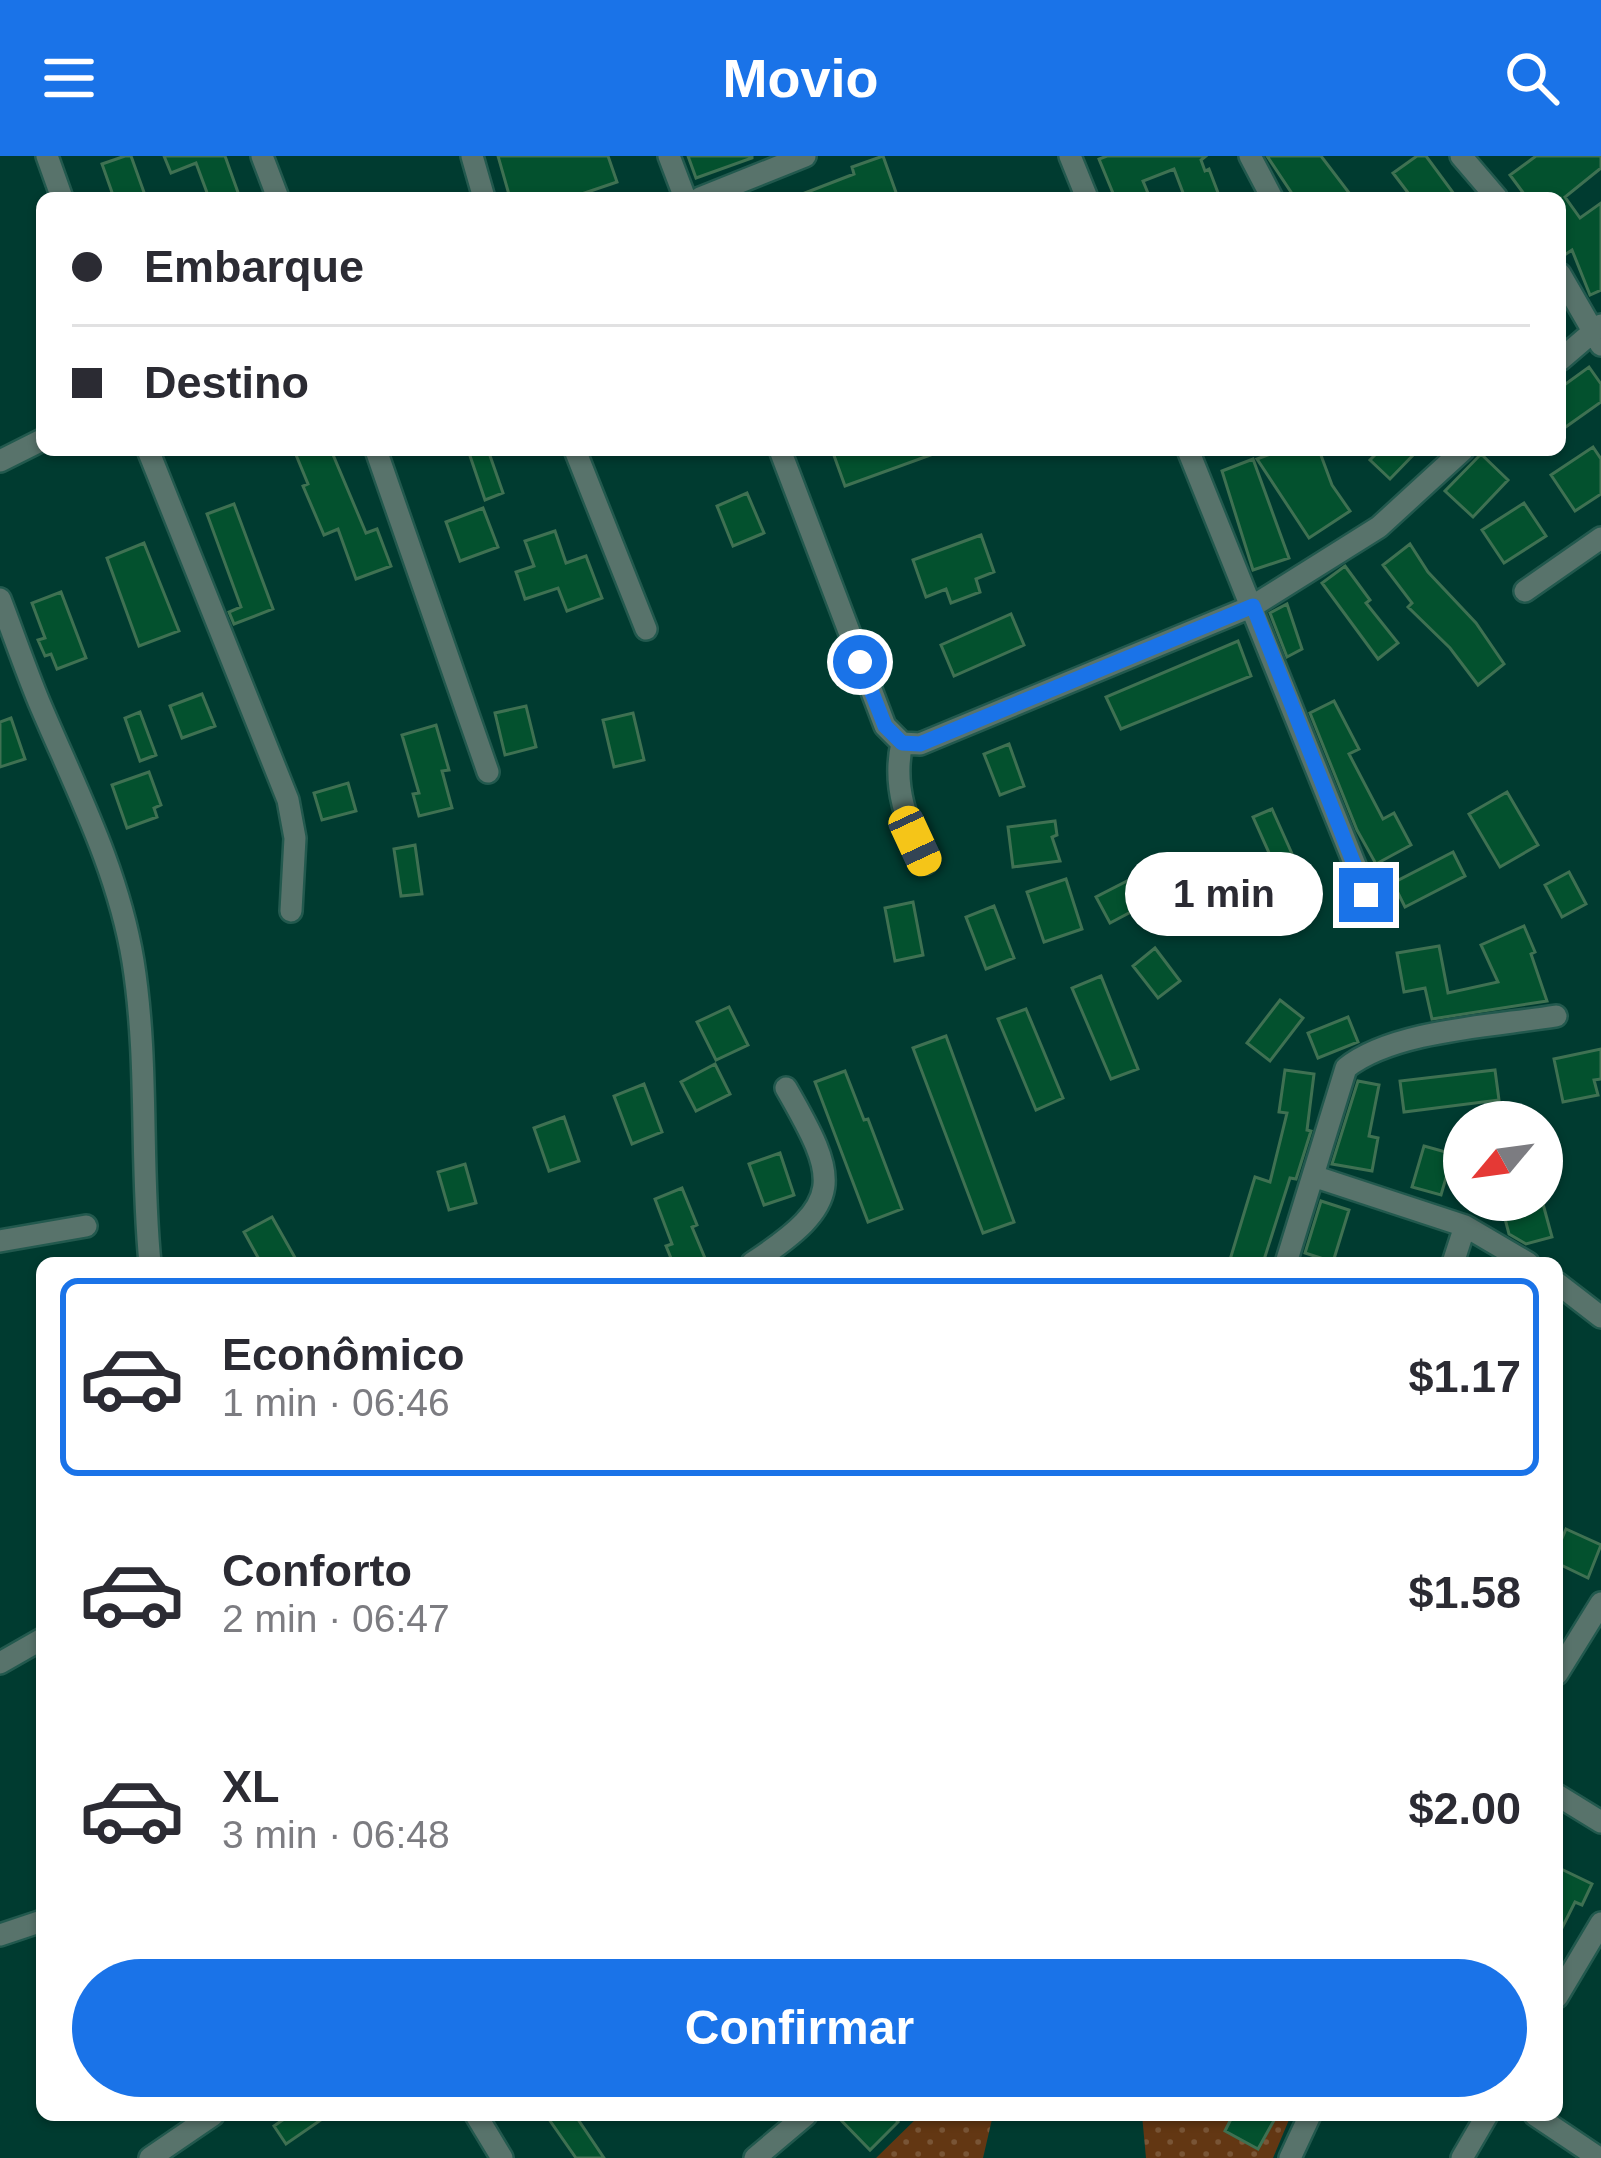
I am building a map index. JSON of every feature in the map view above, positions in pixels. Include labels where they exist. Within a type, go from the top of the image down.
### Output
[{"type":"street","points":[[47,156],[60,192]]},
{"type":"street","points":[[262,156],[276,192]]},
{"type":"street","points":[[472,156],[482,192]]},
{"type":"street","points":[[669,156],[683,192]]},
{"type":"street","points":[[715,192],[805,156]]},
{"type":"street","points":[[1070,156],[1085,192]]},
{"type":"street","points":[[1250,156],[1269,192]]},
{"type":"street","points":[[1461,156],[1487,192]]},
{"type":"street","points":[[1566,283],[1598,334],[1566,356]]},
{"type":"street","points":[[0,460],[36,443]]},
{"type":"street","points":[[150,456],[288,800],[295,838],[291,911]]},
{"type":"street","points":[[378,456],[488,772]]},
{"type":"street","points":[[577,456],[646,629]]},
{"type":"street","points":[[782,456],[885,726],[902,743],[920,744],[1253,606],[1379,527],[1456,456]]},
{"type":"street","points":[[1190,456],[1366,895]]},
{"type":"street","points":[[1525,590],[1601,538]]},
{"type":"street","points":[[0,599],[99,843],[133,959],[141,1025],[144,1205],[150,1257]]},
{"type":"street","points":[[902,743],[896,769],[900,795],[926,863]]},
{"type":"street","points":[[1288,1257],[1346,1068],[1361,1056],[1400,1041],[1556,1016]]},
{"type":"street","points":[[761,1257],[798,1232],[816,1214],[826,1192],[824,1165],[786,1088]]},
{"type":"street","points":[[1313,1176],[1465,1226],[1518,1257]]},
{"type":"street","points":[[0,1241],[86,1226]]},
{"type":"street","points":[[1455,1257],[1465,1226]]},
{"type":"street","points":[[1563,1288],[1601,1317]]},
{"type":"street","points":[[1563,1664],[1601,1603]]},
{"type":"street","points":[[0,1663],[36,1642]]},
{"type":"street","points":[[1563,1799],[1601,1822]]},
{"type":"street","points":[[0,1935],[36,1923]]},
{"type":"street","points":[[1563,1987],[1601,1923]]},
{"type":"street","points":[[150,2158],[204,2121]]},
{"type":"street","points":[[480,2121],[502,2158]]},
{"type":"street","points":[[755,2158],[799,2121]]},
{"type":"street","points":[[1290,2158],[1307,2121]]},
{"type":"street","points":[[1462,2158],[1484,2121]]},
{"type":"street","points":[[1544,2121],[1599,2158]]},
{"type":"shaded area","points":[[914,2121],[992,2121],[983,2158],[876,2158]]},
{"type":"shaded area","points":[[1143,2121],[1288,2121],[1273,2158],[1146,2158]]},
{"type":"building","points":[[131,156],[144,192],[112,192],[102,164]]},
{"type":"building","points":[[164,156],[225,156],[238,192],[207,192],[196,163],[171,173]]},
{"type":"building","points":[[498,156],[608,156],[617,182],[588,192],[508,192]]},
{"type":"building","points":[[688,156],[752,156],[752,158],[696,178]]},
{"type":"building","points":[[883,156],[896,192],[808,192],[854,174],[852,167]]},
{"type":"building","points":[[1206,156],[1201,160],[1218,192],[1183,192],[1174,169],[1143,181],[1148,192],[1113,192],[1099,159]]},
{"type":"building","points":[[1267,156],[1321,156],[1348,192],[1291,192]]},
{"type":"building","points":[[1417,156],[1426,156],[1453,192],[1407,192],[1393,173]]},
{"type":"building","points":[[1536,156],[1601,156],[1601,168],[1566,196],[1566,192],[1523,192],[1510,175]]},
{"type":"building","points":[[1566,198],[1580,218],[1601,203],[1601,290],[1590,295],[1572,250],[1566,254]]},
{"type":"building","points":[[1589,367],[1601,384],[1601,402],[1566,427],[1566,384]]},
{"type":"building","points":[[1593,447],[1601,459],[1601,494],[1575,511],[1551,475]]},
{"type":"building","points":[[296,456],[334,456],[366,533],[377,529],[391,566],[356,579],[338,529],[324,535],[303,486],[308,484]]},
{"type":"building","points":[[470,456],[490,456],[503,493],[485,500]]},
{"type":"building","points":[[834,456],[928,456],[845,486]]},
{"type":"building","points":[[1321,456],[1332,485],[1350,511],[1309,538],[1257,459]]},
{"type":"building","points":[[1374,456],[1412,456],[1390,479],[1370,460]]},
{"type":"building","points":[[1479,456],[1508,480],[1473,517],[1445,491]]},
{"type":"building","points":[[1253,459],[1289,558],[1253,570],[1222,471]]},
{"type":"building","points":[[747,493],[764,533],[733,546],[717,506]]},
{"type":"building","points":[[1524,503],[1546,536],[1504,563],[1482,530]]},
{"type":"building","points":[[234,504],[273,609],[234,624],[229,612],[241,607],[207,514]]},
{"type":"building","points":[[483,508],[498,547],[460,561],[446,522]]},
{"type":"building","points":[[555,531],[566,563],[586,556],[602,598],[567,611],[558,588],[525,599],[516,572],[534,566],[525,541]]},
{"type":"building","points":[[981,535],[994,572],[976,579],[980,592],[951,603],[946,589],[926,597],[913,560]]},
{"type":"building","points":[[144,543],[179,631],[139,646],[107,558]]},
{"type":"building","points":[[1410,544],[1504,664],[1478,685],[1450,648],[1408,607],[1412,603],[1383,565]]},
{"type":"building","points":[[1345,566],[1370,600],[1366,603],[1398,643],[1378,659],[1322,583]]},
{"type":"building","points":[[61,592],[86,658],[57,669],[38,640],[45,638],[32,603]]},
{"type":"building","points":[[1287,604],[1302,649],[1287,657],[1270,613]]},
{"type":"building","points":[[1011,614],[1024,645],[954,676],[941,645]]},
{"type":"building","points":[[1238,641],[1251,676],[1121,729],[1106,697]]},
{"type":"building","points":[[202,694],[215,726],[182,738],[170,706]]},
{"type":"building","points":[[1334,701],[1359,749],[1349,754],[1383,819],[1394,813],[1411,845],[1376,864],[1357,830],[1310,713]]},
{"type":"building","points":[[526,706],[536,747],[505,755],[495,713]]},
{"type":"building","points":[[140,712],[156,755],[140,761],[125,718]]},
{"type":"building","points":[[633,713],[644,760],[614,767],[603,720]]},
{"type":"building","points":[[11,718],[25,759],[0,767],[0,722]]},
{"type":"building","points":[[436,725],[449,770],[442,771],[452,808],[419,816],[413,794],[419,793],[402,735]]},
{"type":"building","points":[[1009,744],[1024,786],[1000,795],[984,754]]},
{"type":"building","points":[[149,772],[161,805],[154,808],[157,817],[127,828],[112,785]]},
{"type":"building","points":[[348,783],[356,811],[322,820],[314,793]]},
{"type":"building","points":[[1507,792],[1538,845],[1500,867],[1469,814]]},
{"type":"building","points":[[1272,809],[1293,856],[1274,864],[1253,817]]},
{"type":"building","points":[[1055,821],[1057,835],[1052,837],[1060,861],[1013,867],[1008,827]]},
{"type":"building","points":[[415,845],[422,894],[401,896],[394,849]]},
{"type":"building","points":[[1453,852],[1465,876],[1405,907],[1393,883]]},
{"type":"building","points":[[1569,872],[1586,904],[1562,917],[1545,885]]},
{"type":"building","points":[[1066,879],[1082,929],[1044,942],[1027,892]]},
{"type":"building","points":[[1129,880],[1142,906],[1110,923],[1096,897]]},
{"type":"building","points":[[913,902],[923,955],[895,961],[885,908]]},
{"type":"building","points":[[994,906],[1014,958],[986,969],[966,917]]},
{"type":"building","points":[[1524,926],[1547,1001],[1432,1019],[1425,988],[1404,992],[1397,953],[1439,946],[1448,993],[1498,982],[1481,945]]},
{"type":"building","points":[[1155,948],[1180,981],[1158,998],[1133,966]]},
{"type":"building","points":[[1101,976],[1138,1069],[1111,1079],[1072,988]]},
{"type":"building","points":[[1280,1000],[1303,1018],[1270,1061],[1247,1043]]},
{"type":"building","points":[[729,1007],[748,1045],[716,1060],[697,1022]]},
{"type":"building","points":[[1026,1009],[1063,1098],[1036,1110],[998,1019]]},
{"type":"building","points":[[1348,1017],[1358,1042],[1318,1058],[1308,1033]]},
{"type":"building","points":[[946,1036],[1014,1222],[983,1233],[913,1048]]},
{"type":"building","points":[[1601,1049],[1601,1079],[1594,1080],[1598,1095],[1563,1102],[1554,1059]]},
{"type":"building","points":[[715,1064],[730,1094],[696,1111],[681,1082]]},
{"type":"building","points":[[1285,1070],[1314,1074],[1307,1130],[1311,1131],[1265,1257],[1231,1257],[1255,1177],[1270,1182],[1287,1113],[1279,1112]]},
{"type":"building","points":[[1495,1070],[1499,1100],[1443,1101],[1443,1107],[1404,1112],[1400,1081]]},
{"type":"building","points":[[845,1071],[902,1209],[868,1222],[815,1082]]},
{"type":"building","points":[[1358,1081],[1379,1085],[1369,1136],[1378,1138],[1372,1171],[1332,1164]]},
{"type":"building","points":[[644,1084],[662,1132],[632,1144],[614,1096]]},
{"type":"building","points":[[564,1117],[579,1161],[549,1171],[534,1128]]},
{"type":"building","points":[[1424,1146],[1443,1151],[1441,1195],[1412,1187]]},
{"type":"building","points":[[780,1153],[794,1195],[764,1205],[749,1164]]},
{"type":"building","points":[[465,1164],[476,1203],[449,1210],[438,1172]]},
{"type":"building","points":[[682,1188],[704,1257],[671,1257],[666,1246],[672,1244],[655,1199]]},
{"type":"building","points":[[1321,1201],[1349,1210],[1335,1257],[1305,1253]]},
{"type":"building","points":[[272,1217],[295,1257],[258,1257],[244,1232]]},
{"type":"building","points":[[1506,1221],[1548,1221],[1552,1237],[1526,1244],[1509,1234]]},
{"type":"building","points":[[1566,1529],[1601,1545],[1588,1578],[1563,1566]]},
{"type":"building","points":[[1563,1870],[1592,1884],[1582,1905],[1575,1902],[1563,1926]]},
{"type":"building","points":[[281,2121],[319,2121],[286,2144],[274,2126]]},
{"type":"building","points":[[550,2121],[579,2121],[604,2158],[576,2158]]},
{"type":"building","points":[[842,2121],[897,2121],[870,2150]]},
{"type":"building","points":[[1230,2121],[1274,2121],[1258,2149],[1225,2131]]},
{"type":"route","points":[[860,662],[885,726],[902,743],[920,744],[1253,606],[1366,895]]}]
